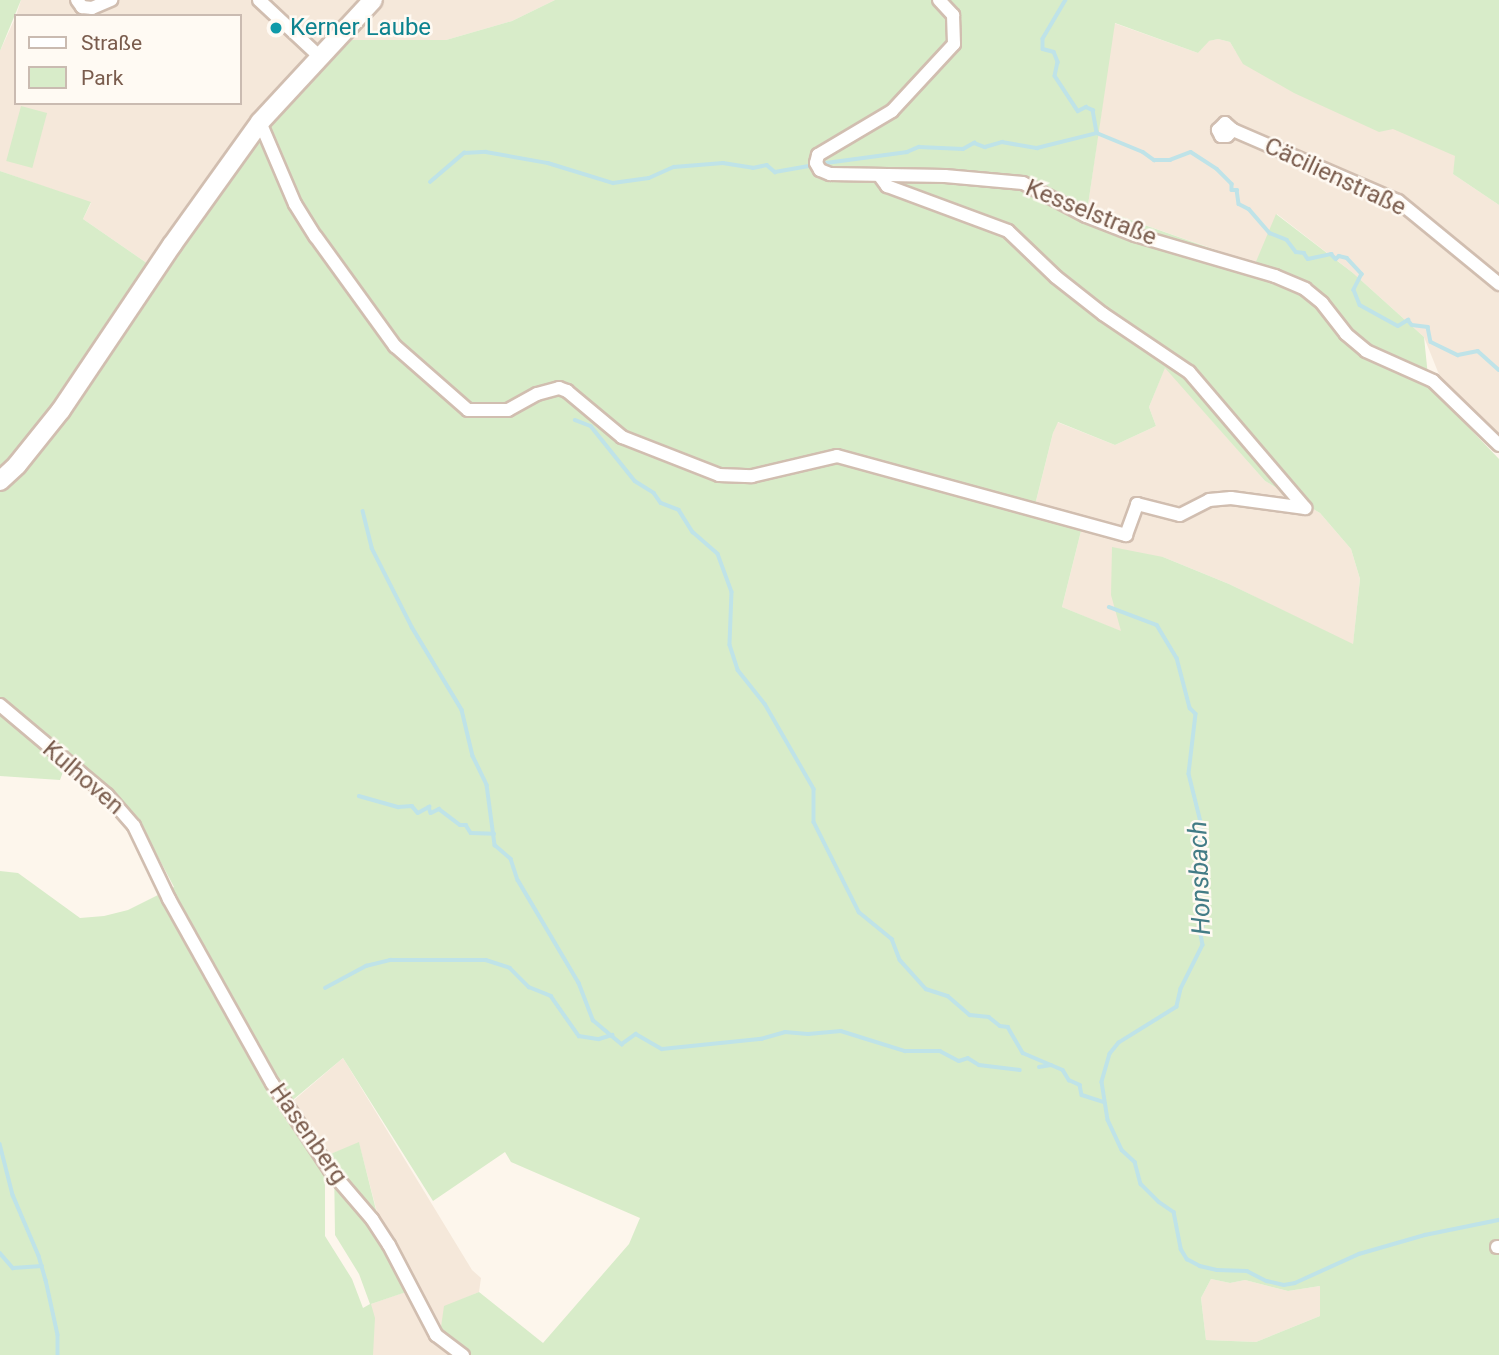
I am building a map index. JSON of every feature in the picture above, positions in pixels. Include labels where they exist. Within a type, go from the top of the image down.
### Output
[{"type":"street","points":[[77,0],[82,7],[92,8],[110,0]]},
{"type":"street","points":[[259,0],[320,57]]},
{"type":"street","points":[[0,481],[17,466],[61,410],[172,245],[260,122],[373,0]]},
{"type":"street","name":"Kesselstraße","points":[[939,0],[953,15],[954,44],[892,111],[818,155],[816,163],[820,170],[830,174],[945,176],[1023,183],[1086,216],[1135,234],[1275,276],[1314,296],[1346,334],[1366,351],[1433,381],[1499,445]]},
{"type":"street","points":[[260,122],[295,204],[316,237],[395,346],[468,410],[508,410],[537,394],[559,388],[567,391],[622,438],[719,475],[752,476],[837,456],[1126,535],[1138,504],[1180,515],[1209,500],[1231,498],[1305,508],[1189,372],[1103,314],[1056,277],[1008,232],[887,186],[879,175]]},
{"type":"street","name":"Cäcilienstraße","points":[[1233,130],[1398,201],[1499,284]]},
{"type":"street","name":"Kulhoven","points":[[0,705],[123,811],[134,826],[169,899]]},
{"type":"street","name":"Hasenberg","points":[[169,899],[288,1109],[330,1170],[383,1236],[408,1277],[436,1335],[463,1355]]},
{"type":"shaded area","points":[[21,0],[555,0],[512,21],[446,40],[352,40],[272,122],[184,243],[151,266],[83,219],[91,203],[0,171],[0,51],[14,20],[14,105],[242,105],[242,14],[17,14]]},
{"type":"shaded area","points":[[1114,23],[1198,53],[1208,41],[1218,39],[1230,42],[1236,52],[1456,156],[1453,174],[1499,205],[1499,439],[1442,382],[1424,337],[1353,273],[1277,214],[1256,264],[1088,205]]},
{"type":"shaded area","points":[[1165,367],[1265,481],[1320,513],[1351,549],[1360,579],[1353,645],[1229,584],[1163,557],[1122,632],[1062,607],[1082,527],[1034,509],[1057,422],[1115,445],[1156,426],[1149,407]]},
{"type":"shaded area","points":[[343,1058],[472,1270],[481,1278],[479,1292],[444,1307],[447,1340],[469,1355],[373,1355],[371,1304],[408,1291],[386,1247],[359,1143],[328,1155],[293,1101]]},
{"type":"shaded area","points":[[1211,1279],[1230,1283],[1245,1280],[1288,1291],[1320,1286],[1320,1316],[1256,1342],[1206,1340],[1201,1298]]},
{"type":"green space","points":[[0,0],[21,0],[14,14],[0,51]]},
{"type":"green space","points":[[555,0],[1499,0],[1499,205],[1453,174],[1455,156],[1393,129],[1379,132],[1294,93],[1243,64],[1230,42],[1218,39],[1209,41],[1198,53],[1115,23],[1088,205],[1255,264],[1276,214],[1353,273],[1424,337],[1429,386],[1499,459],[1499,1355],[469,1355],[447,1340],[441,1327],[444,1306],[479,1292],[543,1343],[629,1244],[640,1218],[511,1162],[505,1152],[433,1201],[343,1058],[282,1109],[325,1173],[325,1236],[352,1279],[363,1308],[370,1304],[359,1274],[335,1235],[334,1163],[328,1155],[359,1142],[382,1234],[409,1291],[371,1304],[375,1318],[373,1355],[0,1355],[0,871],[18,873],[80,918],[128,910],[174,887],[139,821],[70,753],[60,780],[0,776],[0,171],[91,202],[83,219],[151,266],[184,243],[194,230],[193,226],[272,122],[352,40],[446,40],[512,21]],"holes":[[[1165,368],[1265,481],[1320,513],[1351,549],[1360,579],[1353,644],[1229,584],[1163,557],[1112,547],[1111,595],[1121,631],[1062,607],[1082,527],[1034,509],[1053,433],[1058,422],[1115,445],[1156,426],[1149,407]],[[1211,1279],[1230,1283],[1245,1280],[1288,1291],[1320,1286],[1320,1316],[1256,1342],[1206,1340],[1201,1298]]]},
{"type":"green space","points":[[21,106],[47,113],[32,168],[6,161]]},
{"type":"waterway","points":[[1066,0],[1043,39],[1043,49],[1054,52],[1058,62],[1055,76],[1078,111],[1086,107],[1093,110],[1097,133],[1143,152],[1154,160],[1170,160],[1191,152],[1217,169],[1232,184],[1232,190],[1237,190],[1239,204],[1249,209],[1270,233],[1287,240],[1296,252],[1304,253],[1308,259],[1331,254],[1336,259],[1339,256],[1347,258],[1362,274],[1354,290],[1360,305],[1398,326],[1408,320],[1412,325],[1428,327],[1431,342],[1458,355],[1478,351],[1499,370]]},
{"type":"waterway","points":[[826,163],[907,152],[919,147],[963,149],[974,143],[985,147],[1002,142],[1037,148],[1097,133]]},
{"type":"waterway","points":[[430,182],[464,153],[486,152],[548,163],[613,183],[649,178],[674,167],[723,163],[753,168],[767,165],[775,172],[808,166]]},
{"type":"waterway","points":[[575,420],[591,426],[635,481],[654,493],[661,503],[679,510],[693,532],[718,554],[732,592],[730,645],[738,670],[765,704],[814,789],[814,822],[859,912],[892,939],[900,960],[926,989],[948,996],[970,1015],[989,1017],[1000,1026],[1008,1027],[1023,1053],[1063,1070],[1069,1080],[1080,1085],[1082,1095],[1103,1102]]},
{"type":"waterway","points":[[363,511],[372,548],[412,627],[462,710],[473,756],[487,785],[495,845],[511,859],[518,880],[579,983],[593,1020],[622,1044],[636,1034],[662,1049],[761,1039],[785,1032],[808,1034],[841,1031],[905,1051],[940,1051],[959,1061],[968,1058],[979,1065],[1020,1070]]},
{"type":"waterway","name":"Honsbach","points":[[1109,607],[1157,625],[1177,658],[1190,708],[1196,714],[1189,774],[1202,826],[1196,875],[1205,919],[1201,934],[1203,945],[1181,989],[1177,1007],[1119,1043],[1110,1054],[1102,1082],[1108,1120],[1122,1150],[1135,1162],[1141,1184],[1174,1212],[1181,1249],[1187,1259],[1217,1270],[1247,1271],[1267,1281],[1284,1285],[1295,1283],[1359,1254],[1425,1235],[1499,1220]]},
{"type":"waterway","points":[[359,796],[398,807],[412,806],[418,813],[429,807],[431,813],[439,809],[460,825],[466,825],[471,833],[494,834]]},
{"type":"waterway","points":[[325,988],[366,966],[390,960],[486,960],[510,968],[529,987],[551,996],[579,1036],[599,1039],[612,1035]]},
{"type":"waterway","points":[[1039,1067],[1051,1065]]},
{"type":"waterway","points":[[0,1144],[13,1195],[39,1256],[46,1280],[58,1335],[58,1355]]},
{"type":"waterway","points":[[0,1253],[13,1268],[42,1266]]},
{"type":"place","name":"Kerner Laube","points":[[276,28]]}]
